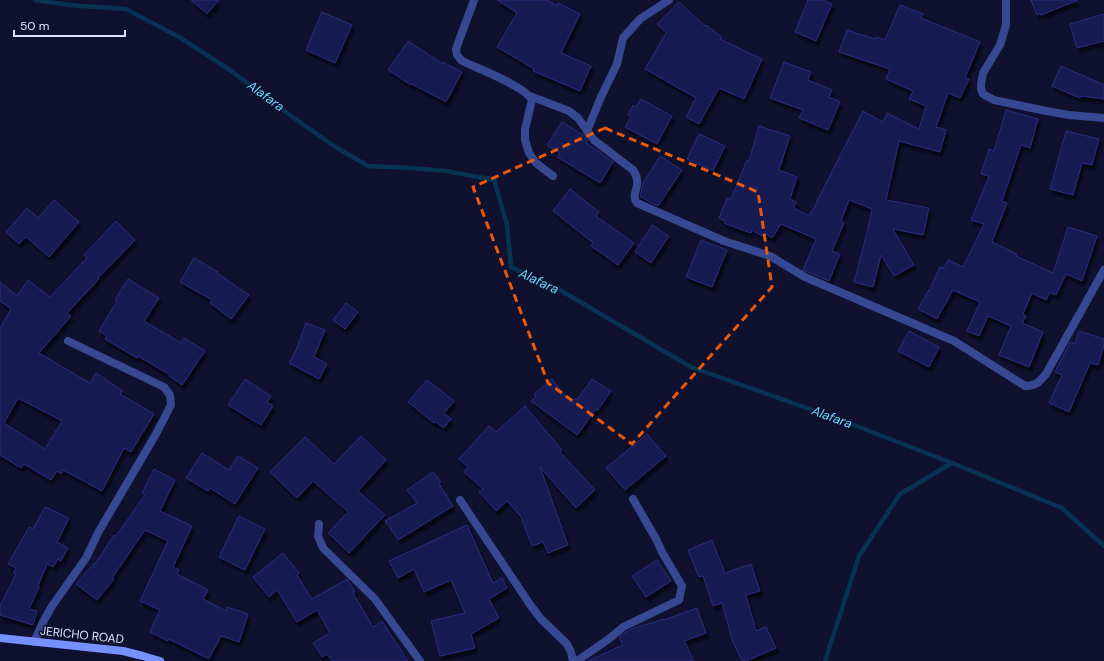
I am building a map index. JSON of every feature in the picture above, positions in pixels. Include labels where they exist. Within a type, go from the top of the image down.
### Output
[{"type":"street","points":[[474,0],[459,39],[456,49],[457,55],[462,61],[511,83],[530,96],[569,111],[578,118],[594,140],[632,170],[636,175],[637,183],[634,196],[638,203],[724,241],[770,256],[805,277],[954,341],[1025,386],[1032,386],[1038,383],[1046,374],[1103,274]]},
{"type":"street","points":[[587,130],[617,64],[623,38],[640,19],[669,0]]},
{"type":"street","points":[[1006,0],[1006,25],[1000,45],[983,74],[981,84],[983,94],[994,100],[1041,110],[1069,115],[1104,118]]},
{"type":"street","points":[[530,96],[532,100],[525,129],[525,140],[529,153],[536,163],[553,176]]},
{"type":"street","points":[[34,642],[52,606],[86,558],[99,531],[156,434],[171,405],[170,395],[164,387],[68,341]]},
{"type":"street","points":[[577,661],[623,627],[679,600],[682,586],[633,499]]},
{"type":"street","points":[[460,500],[531,606],[541,619],[567,644],[574,661]]},
{"type":"street","points":[[319,524],[318,536],[323,548],[374,599],[420,661]]},
{"type":"street","name":"JERICHO ROAD","points":[[0,638],[122,651],[142,658],[160,661]]},
{"type":"highlighted area","points":[[605,128],[758,192],[772,287],[632,444],[548,383],[473,187]]},
{"type":"building","points":[[191,0],[219,0],[207,14]]},
{"type":"building","points":[[497,0],[548,0],[557,6],[558,3],[580,14],[561,53],[591,66],[580,91],[533,71],[534,69],[497,47],[517,13]]},
{"type":"building","points":[[808,0],[823,0],[832,4],[816,41],[795,32]]},
{"type":"building","points":[[1031,0],[1078,0],[1041,15],[1040,13],[1037,15]]},
{"type":"building","points":[[679,2],[705,26],[706,25],[722,37],[720,39],[762,59],[744,99],[719,88],[699,124],[686,117],[696,98],[645,69],[666,33],[657,24]]},
{"type":"building","points":[[900,5],[923,14],[921,18],[980,42],[965,78],[969,79],[960,98],[948,93],[936,127],[946,130],[940,152],[899,141],[886,200],[929,208],[923,235],[893,229],[914,265],[894,276],[881,255],[873,287],[854,282],[872,209],[849,200],[841,221],[844,223],[832,251],[840,254],[829,281],[803,270],[816,239],[781,224],[772,238],[764,233],[762,236],[752,230],[751,233],[724,223],[725,221],[719,218],[727,198],[731,199],[747,160],[749,161],[759,126],[790,136],[779,170],[797,177],[790,199],[796,202],[794,208],[809,216],[814,209],[863,111],[883,122],[887,113],[919,129],[926,106],[909,99],[913,91],[886,79],[890,69],[839,52],[847,30],[875,39],[876,37],[885,40]]},
{"type":"building","points":[[322,12],[352,25],[335,63],[306,50]]},
{"type":"building","points":[[1104,14],[1104,41],[1077,48],[1070,24]]},
{"type":"building","points":[[408,41],[443,64],[443,62],[462,72],[446,102],[412,84],[411,85],[388,70]]},
{"type":"building","points":[[784,62],[811,72],[808,80],[832,90],[829,97],[840,102],[828,130],[799,118],[803,110],[770,98]]},
{"type":"building","points":[[1061,66],[1104,85],[1104,99],[1081,96],[1080,98],[1052,86]]},
{"type":"building","points":[[641,99],[672,116],[657,144],[625,127],[631,117],[628,115],[633,105],[636,107]]},
{"type":"building","points":[[1006,110],[1038,119],[1030,148],[1021,145],[1002,201],[1007,203],[992,242],[1017,254],[1016,256],[1053,273],[1068,227],[1097,236],[1082,281],[1066,274],[1056,295],[1050,292],[1046,300],[1032,293],[1023,314],[1026,316],[1022,323],[1043,332],[1029,367],[999,355],[1011,326],[988,316],[979,336],[967,331],[980,302],[953,290],[937,319],[918,309],[929,291],[940,267],[944,268],[948,260],[963,267],[984,224],[971,220],[989,176],[981,174],[989,149],[994,151]]},
{"type":"building","points":[[562,122],[585,136],[588,141],[586,143],[613,162],[600,183],[557,157],[560,153],[547,145]]},
{"type":"building","points":[[1066,131],[1099,139],[1092,165],[1082,163],[1073,195],[1050,189]]},
{"type":"building","points":[[699,134],[725,146],[713,171],[687,159]]},
{"type":"building","points":[[660,156],[682,170],[658,206],[640,196],[643,183]]},
{"type":"building","points":[[570,189],[599,212],[596,216],[634,243],[618,265],[591,246],[593,243],[553,211]]},
{"type":"building","points":[[54,200],[79,222],[49,257],[26,237],[19,244],[6,232],[27,208],[38,218]]},
{"type":"building","points":[[116,221],[135,240],[67,313],[71,316],[39,353],[90,383],[96,373],[123,391],[120,394],[154,414],[131,452],[124,448],[102,491],[63,470],[61,474],[57,471],[51,480],[24,464],[21,468],[0,455],[0,328],[11,309],[0,301],[0,282],[17,296],[28,280],[50,297],[87,258],[84,255]],"holes":[[[18,398],[62,421],[45,449],[4,423]]]},
{"type":"building","points":[[652,225],[669,236],[651,263],[635,252]]},
{"type":"building","points":[[701,240],[727,250],[712,287],[686,277]]},
{"type":"building","points":[[194,258],[218,272],[217,273],[249,295],[231,319],[210,303],[212,300],[180,282]]},
{"type":"building","points":[[128,279],[159,298],[144,321],[181,343],[184,338],[205,351],[182,385],[169,376],[170,375],[105,339],[107,336],[99,331]]},
{"type":"building","points":[[346,303],[358,312],[345,329],[333,320]]},
{"type":"building","points":[[306,323],[325,330],[314,357],[327,364],[319,379],[289,363],[296,350]]},
{"type":"building","points":[[909,331],[939,347],[929,367],[898,351]]},
{"type":"building","points":[[1079,331],[1104,339],[1104,345],[1098,365],[1090,363],[1069,412],[1049,403],[1062,375],[1055,372],[1070,342],[1075,344]]},
{"type":"building","points":[[245,379],[271,396],[267,402],[273,406],[261,425],[228,405]]},
{"type":"building","points":[[552,379],[571,403],[575,398],[577,400],[592,379],[611,391],[598,410],[596,409],[577,435],[531,401],[536,397],[534,394]]},
{"type":"building","points":[[427,380],[454,401],[444,413],[451,419],[444,428],[436,422],[434,423],[408,402]]},
{"type":"building","points":[[525,406],[562,450],[560,452],[595,490],[576,508],[540,467],[568,545],[548,553],[543,542],[532,546],[521,517],[507,501],[496,511],[479,492],[483,489],[464,472],[468,467],[459,459],[489,426],[496,432]]},
{"type":"building","points":[[647,434],[666,456],[625,490],[606,468]]},
{"type":"building","points":[[361,436],[386,460],[358,491],[385,515],[349,553],[328,533],[348,512],[313,481],[297,498],[270,472],[305,437],[334,464]]},
{"type":"building","points":[[202,453],[229,470],[238,456],[258,468],[235,504],[210,488],[208,491],[186,478]]},
{"type":"building","points":[[154,469],[175,480],[160,511],[192,526],[173,567],[179,570],[177,574],[208,590],[203,599],[226,611],[227,607],[248,614],[239,642],[221,636],[209,659],[169,639],[168,641],[150,632],[160,610],[140,601],[168,541],[145,530],[112,578],[114,579],[97,600],[76,584],[94,563],[95,564],[114,535],[116,536],[145,495],[142,493]]},
{"type":"building","points":[[433,472],[441,482],[439,483],[453,506],[398,540],[385,521],[417,503],[407,490]]},
{"type":"building","points":[[45,507],[69,518],[57,542],[68,548],[61,561],[58,559],[53,567],[47,564],[29,609],[37,611],[33,625],[0,615],[0,606],[16,574],[14,573],[16,568],[8,564],[29,527],[33,529]]},
{"type":"building","points":[[239,516],[265,529],[245,570],[219,557]]},
{"type":"building","points":[[467,525],[493,583],[502,578],[507,588],[489,599],[499,618],[471,634],[475,648],[440,656],[431,621],[465,613],[451,580],[424,592],[414,569],[398,578],[389,561]]},
{"type":"building","points":[[712,540],[725,573],[751,564],[760,591],[746,595],[756,631],[766,627],[776,648],[746,661],[742,661],[733,642],[722,603],[713,606],[703,576],[699,577],[688,550]]},
{"type":"building","points":[[283,553],[299,573],[297,575],[312,599],[347,579],[355,592],[353,593],[373,627],[382,621],[408,661],[332,661],[327,654],[322,657],[313,643],[330,633],[317,610],[297,622],[277,590],[269,597],[253,577]]},
{"type":"building","points":[[657,560],[671,581],[646,597],[632,576]]},
{"type":"building","points":[[697,608],[706,633],[684,641],[694,661],[588,661],[623,645],[619,637],[634,628],[664,620]]},
{"type":"waterway","name":"Alafara","points":[[35,0],[69,5],[126,9],[179,37],[230,70],[334,146],[368,166],[446,171],[494,180],[507,225],[511,267],[560,290],[691,367],[846,422],[1062,508],[1104,546]]},
{"type":"waterway","points":[[825,661],[859,556],[900,494],[952,463]]}]
